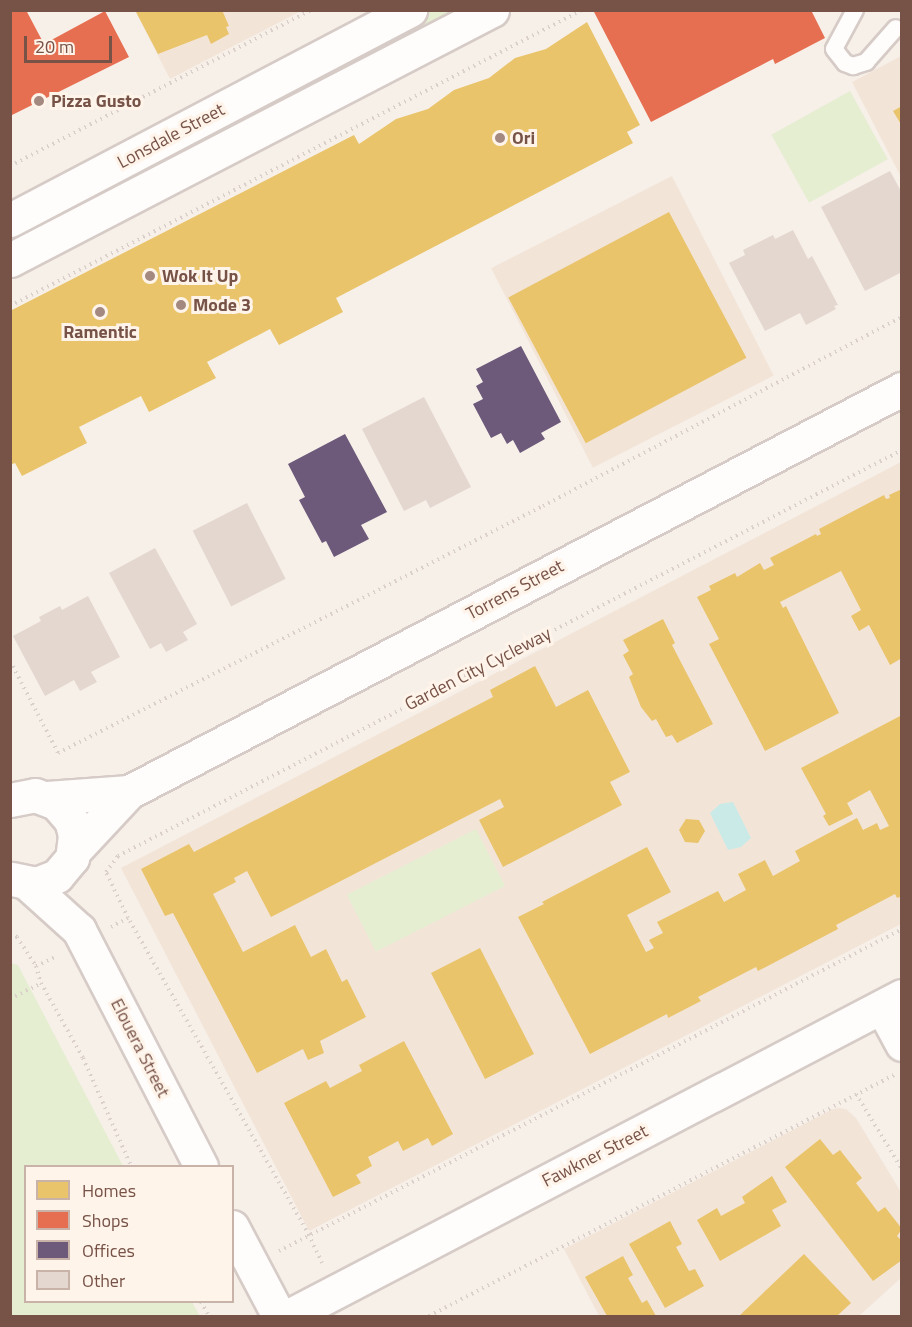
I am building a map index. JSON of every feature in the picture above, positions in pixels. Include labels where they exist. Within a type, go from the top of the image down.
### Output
[{"type":"street","name":"Lonsdale Street","points":[[10,220],[410,10]]},
{"type":"street","name":"Lonsdale Street","points":[[10,260],[492,10]]},
{"type":"street","points":[[297,70],[313,103]]},
{"type":"street","points":[[46,202],[63,233]]},
{"type":"street","name":"Torrens Street","points":[[15,881],[43,883],[57,876],[74,853],[129,792],[902,389]]},
{"type":"street","points":[[10,774],[31,798]]},
{"type":"street","name":"Torrens Street","points":[[31,798],[129,792]]},
{"type":"street","name":"Elouera Street","points":[[31,798],[62,808],[71,820],[75,835],[79,930],[200,1165]]},
{"type":"street","name":"Elouera Street","points":[[15,881],[79,930]]},
{"type":"street","points":[[892,1002],[902,1044]]},
{"type":"street","name":"Fawkner Street","points":[[288,1317],[892,1002]]},
{"type":"street","points":[[234,1231],[279,1317]]},
{"type":"lane","points":[[855,10],[834,49],[845,63],[853,66],[866,62],[896,28]]},
{"type":"path","points":[[10,166],[311,10]]},
{"type":"path","points":[[10,306],[582,10]]},
{"type":"path","points":[[10,661],[58,753],[341,610],[902,317]]},
{"type":"path","name":"Garden City Cycleway","points":[[309,1235],[128,918],[106,872],[117,856],[902,450]]},
{"type":"path","points":[[252,1265],[902,929]]},
{"type":"path","points":[[10,934],[17,937],[36,966],[40,983],[83,1058],[129,1165]]},
{"type":"path","points":[[10,999],[40,983]]},
{"type":"path","points":[[429,1317],[902,1071]]},
{"type":"path","points":[[856,1094],[902,1169]]},
{"type":"path","points":[[309,1235],[335,1291]]},
{"type":"path","points":[[202,1303],[209,1317]]},
{"type":"shaded area","points":[[135,11],[301,11],[170,79]]},
{"type":"shaded area","points":[[901,56],[901,177],[852,82]]},
{"type":"shaded area","points":[[672,176],[774,376],[593,468],[491,268]]},
{"type":"shaded area","points":[[901,462],[901,924],[309,1231],[121,868]]},
{"type":"shaded area","points":[[838,1108],[846,1109],[856,1118],[901,1192],[901,1278],[859,1316],[599,1316],[564,1249]]},
{"type":"green space","points":[[424,11],[464,11],[397,53],[385,30]]},
{"type":"green space","points":[[850,91],[888,159],[809,203],[771,135]]},
{"type":"green space","points":[[476,829],[505,886],[376,952],[347,895]]},
{"type":"green space","points":[[11,963],[18,965],[122,1165],[24,1165],[24,1303],[193,1303],[200,1316],[11,1316]]},
{"type":"water","points":[[733,802],[751,838],[741,847],[728,850],[710,813],[720,804]]},
{"type":"building: Homes","points":[[135,10],[222,10],[229,26],[226,27],[229,34],[211,44],[207,35],[158,54]]},
{"type":"building: Homes","name":"Mode 3","points":[[587,22],[640,125],[627,132],[633,143],[336,298],[343,312],[279,345],[270,329],[207,362],[216,378],[149,412],[141,396],[79,427],[87,443],[22,476],[15,463],[10,465],[10,311],[354,135],[359,144],[396,119],[428,109],[454,90],[489,78],[515,58],[546,49]]},
{"type":"building: Homes","points":[[902,106],[902,126],[893,111]]},
{"type":"building: Homes","points":[[669,212],[746,358],[586,443],[508,297]]},
{"type":"building: Homes","points":[[902,489],[902,658],[890,665],[869,625],[859,631],[851,616],[861,610],[841,571],[780,602],[783,608],[786,606],[839,713],[765,751],[709,644],[719,639],[697,597],[711,590],[709,586],[735,573],[737,577],[760,563],[764,570],[774,565],[770,558],[816,534],[817,536],[821,534],[819,529],[884,495],[886,499],[890,498],[889,495]]},
{"type":"building: Homes","points":[[663,619],[675,643],[672,645],[713,724],[677,743],[672,735],[666,737],[656,719],[652,721],[641,707],[629,677],[633,674],[623,655],[629,651],[623,640]]},
{"type":"building: Homes","points":[[535,666],[556,707],[588,690],[630,772],[610,782],[622,805],[503,867],[479,820],[504,807],[500,799],[271,917],[247,871],[234,878],[236,882],[213,894],[243,952],[295,925],[311,957],[326,949],[342,982],[347,979],[366,1017],[320,1041],[324,1053],[308,1060],[303,1049],[257,1073],[173,913],[165,916],[141,869],[189,844],[194,852],[493,697],[490,690]]},
{"type":"building: Homes","points":[[902,715],[902,896],[897,898],[895,894],[836,925],[838,929],[758,971],[756,967],[698,997],[701,1001],[668,1018],[667,1014],[590,1054],[518,917],[647,847],[671,892],[627,915],[646,952],[654,948],[649,940],[663,933],[657,922],[718,891],[724,902],[746,890],[738,874],[765,860],[773,876],[800,861],[795,851],[857,818],[863,830],[877,823],[880,830],[889,826],[870,790],[847,803],[853,814],[829,826],[823,816],[826,814],[801,768]]},
{"type":"building: Homes","points":[[686,819],[699,820],[705,831],[698,843],[685,842],[679,830]]},
{"type":"building: Homes","points":[[480,948],[534,1054],[485,1079],[431,973]]},
{"type":"building: Homes","points":[[404,1041],[453,1134],[432,1146],[428,1138],[403,1151],[398,1141],[368,1157],[372,1166],[356,1175],[361,1183],[333,1197],[284,1103],[326,1081],[330,1088],[362,1071],[359,1065]]},
{"type":"building: Homes","points":[[820,1139],[833,1155],[840,1150],[862,1178],[856,1183],[878,1212],[885,1207],[902,1229],[897,1236],[902,1241],[902,1260],[873,1281],[785,1167]]},
{"type":"building: Homes","points":[[772,1176],[787,1202],[772,1210],[781,1226],[720,1261],[697,1220],[717,1208],[721,1216],[745,1203],[742,1197]]},
{"type":"building: Homes","points":[[670,1221],[682,1244],[676,1247],[689,1271],[695,1269],[704,1286],[665,1308],[629,1244]]},
{"type":"building: Homes","points":[[804,1254],[851,1303],[837,1316],[739,1316]]},
{"type":"building: Homes","points":[[623,1256],[633,1275],[628,1278],[642,1303],[647,1300],[656,1316],[607,1316],[585,1277]]},
{"type":"building: Shops","points":[[10,10],[26,10],[44,44],[105,11],[129,57],[10,116]]},
{"type":"building: Shops","points":[[593,10],[811,10],[825,38],[775,64],[773,59],[651,122]]},
{"type":"building: Offices","points":[[521,346],[561,422],[541,433],[545,439],[520,453],[513,440],[507,444],[501,433],[491,438],[473,404],[483,399],[476,386],[483,382],[476,369]]},
{"type":"building: Offices","points":[[345,434],[387,512],[361,525],[369,539],[334,557],[326,541],[322,543],[299,500],[305,497],[288,464]]},
{"type":"building: Other","points":[[890,171],[902,193],[902,272],[865,291],[821,207]]},
{"type":"building: Other","points":[[793,230],[808,259],[812,256],[838,305],[834,306],[836,309],[806,325],[800,313],[765,331],[729,263],[745,255],[743,250],[773,235],[775,239]]},
{"type":"building: Other","points":[[424,397],[471,487],[430,508],[426,500],[404,511],[362,429]]},
{"type":"building: Other","points":[[247,503],[286,579],[231,606],[193,531]]},
{"type":"building: Other","points":[[155,548],[197,624],[183,632],[188,640],[166,652],[161,643],[150,649],[109,573]]},
{"type":"building: Other","points":[[88,596],[120,657],[91,672],[97,682],[80,691],[74,680],[45,696],[13,636],[41,621],[39,617],[60,606],[62,610]]},
{"type":"place","name":"Pizza Gusto","points":[[39,101]]},
{"type":"place","name":"Ori","points":[[500,138]]},
{"type":"place","name":"Wok It Up","points":[[150,276]]},
{"type":"place","name":"Mode 3","points":[[181,305]]},
{"type":"place","name":"Ramentic","points":[[100,312]]}]
